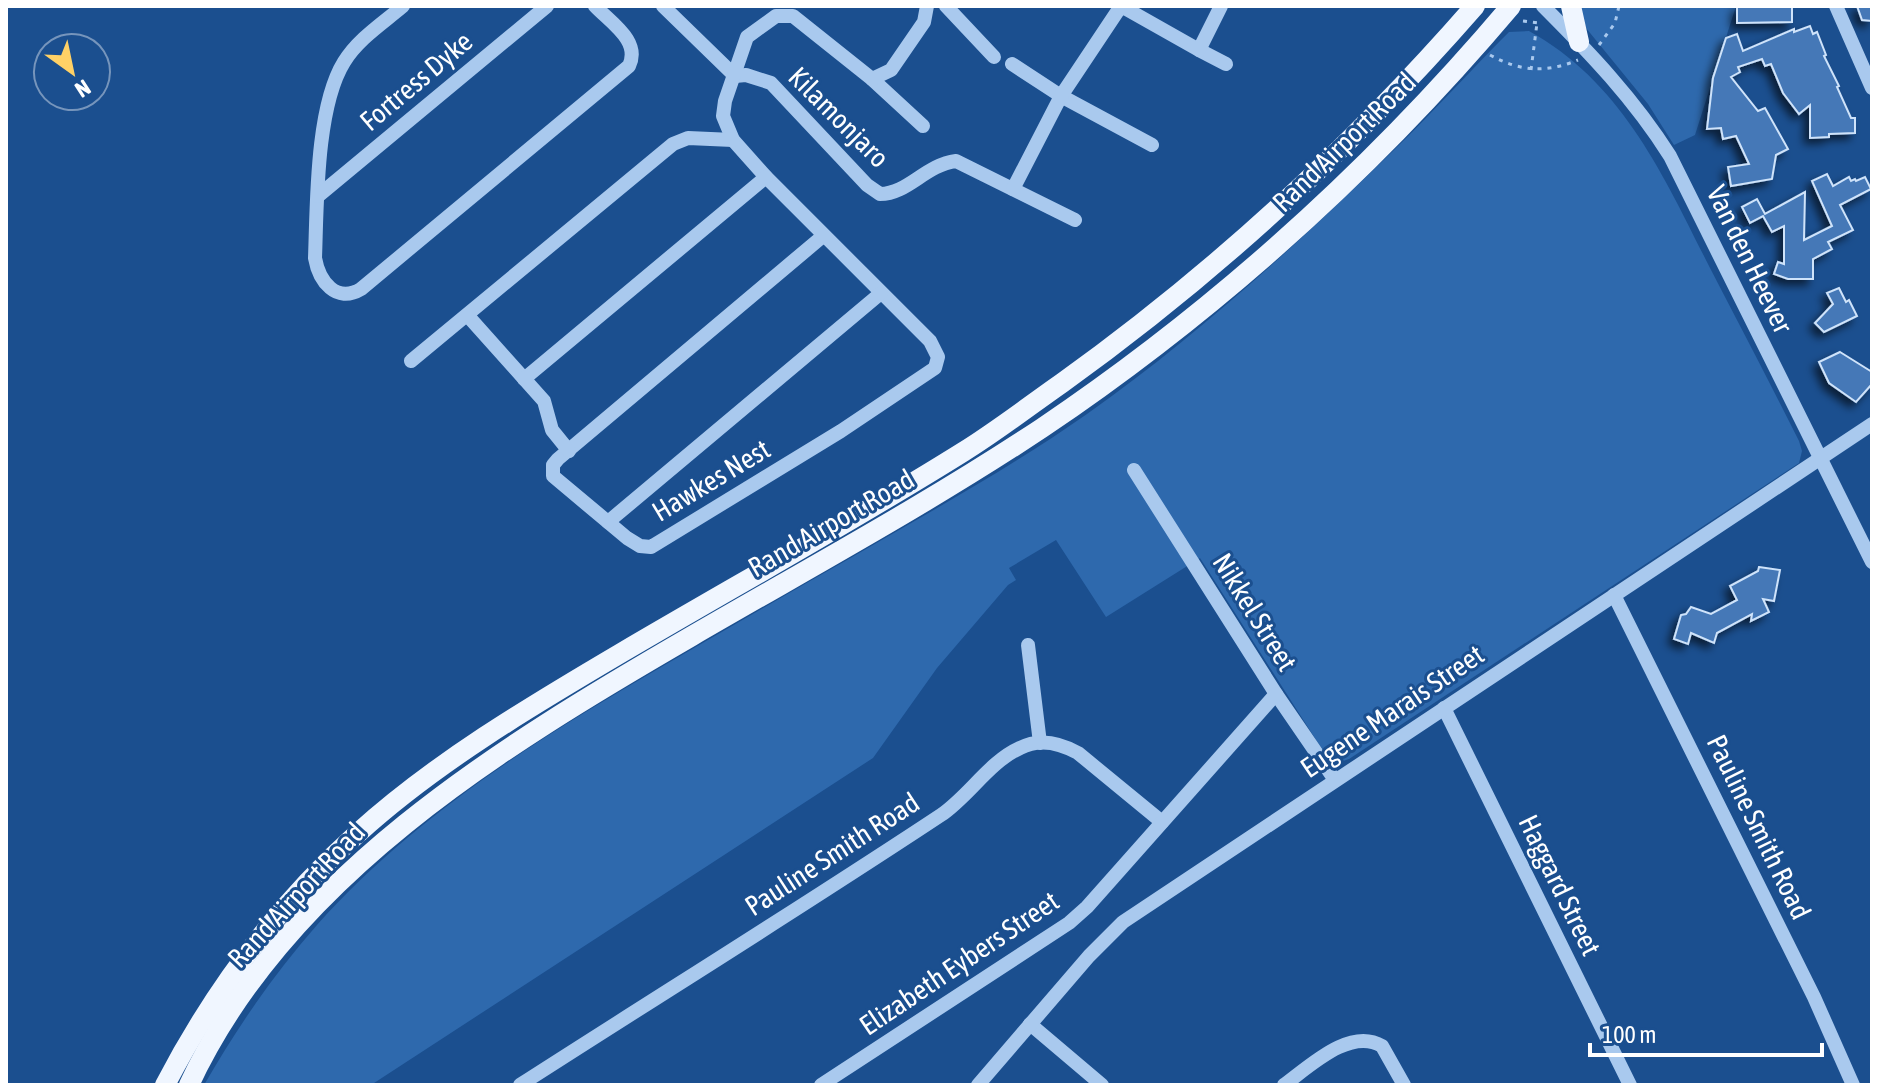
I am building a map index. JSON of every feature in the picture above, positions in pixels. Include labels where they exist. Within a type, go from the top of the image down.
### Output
[{"type":"main road","name":"Rand Airport Road","points":[[165,1085],[198,1023],[254,944],[326,862],[361,830],[410,791],[529,708],[964,451],[1096,359],[1168,303],[1292,195],[1416,73],[1475,6]]},
{"type":"main road","points":[[1571,6],[1585,49]]},
{"type":"main road","name":"Rand Airport Road","points":[[189,1085],[222,1023],[254,977],[348,872],[397,829],[534,731],[919,505],[1040,430],[1105,384],[1199,311],[1339,191],[1412,118],[1476,47],[1516,13]]},
{"type":"street","points":[[403,6],[358,44],[344,62],[335,81],[322,136],[315,258],[317,274],[332,290],[351,295],[629,66],[634,52],[631,42],[595,6]]},
{"type":"street","name":"Fortress Dyke","points":[[318,196],[547,6]]},
{"type":"street","points":[[872,79],[891,70],[924,22],[927,6]]},
{"type":"street","points":[[946,6],[994,57]]},
{"type":"street","points":[[1013,189],[1061,96],[1121,6],[1226,64]]},
{"type":"street","points":[[1199,50],[1221,6]]},
{"type":"street","name":"Van den Heever","points":[[1543,6],[1631,100],[1670,156],[1872,562]]},
{"type":"street","points":[[1836,6],[1872,88]]},
{"type":"street","points":[[668,8],[735,76]]},
{"type":"street","name":"Hawkes Nest","points":[[569,451],[553,465],[553,476],[640,546],[651,547],[841,431],[935,368],[938,357],[935,348],[766,177],[727,132],[723,116],[725,101],[747,37],[776,16],[793,16],[872,79],[923,126]]},
{"type":"street","points":[[1012,64],[1061,96],[1152,145]]},
{"type":"street","name":"Kilamonjaro","points":[[735,76],[746,75],[771,83],[867,185],[880,194],[895,192],[938,164],[956,161],[1075,220]]},
{"type":"street","points":[[411,361],[673,144],[688,138],[733,140]]},
{"type":"street","points":[[524,379],[766,177]]},
{"type":"street","points":[[468,316],[544,401],[552,430],[569,451],[823,236]]},
{"type":"street","points":[[608,522],[881,293]]},
{"type":"street","name":"Eugene Marais Street","points":[[978,1085],[1095,949],[1123,922],[1872,424]]},
{"type":"street","name":"Nikkel Street","points":[[1134,470],[1276,694],[1335,780]]},
{"type":"street","name":"Pauline Smith Road","points":[[1614,595],[1814,997],[1853,1085]]},
{"type":"street","points":[[1028,645],[1040,743],[1056,743],[1078,753],[1162,822]]},
{"type":"street","name":"Elizabeth Eybers Street","points":[[821,1085],[1069,923],[1087,907],[1276,694]]},
{"type":"street","name":"Haggard Street","points":[[1444,708],[1630,1085]]},
{"type":"street","name":"Pauline Smith Road","points":[[520,1085],[943,813],[1008,755],[1021,747],[1040,743]]},
{"type":"street","points":[[1030,1024],[1102,1085]]},
{"type":"street","points":[[1284,1085],[1339,1047],[1359,1039],[1382,1046],[1404,1085]]},
{"type":"path","points":[[1476,47],[1521,69],[1559,67],[1615,23],[1619,6]]},
{"type":"path","points":[[1516,13],[1547,26]]},
{"type":"path","points":[[1531,70],[1537,23]]},
{"type":"shaded area","points":[[1579,6],[1736,6],[1695,135],[1674,145],[1648,104],[1586,28]]},
{"type":"shaded area","points":[[1529,31],[1562,52],[1590,77],[1638,135],[1676,200],[1799,441],[1802,451],[1799,463],[1340,762],[1331,760],[1318,743],[1200,558],[1106,617],[1056,540],[1009,568],[1016,580],[1008,585],[937,668],[873,758],[371,1085],[204,1085],[256,1002],[317,925],[394,849],[436,815],[524,751],[570,722],[968,490],[1087,414],[1168,353],[1285,253],[1396,148],[1509,32]]},
{"type":"building","points":[[1739,6],[1792,6],[1792,22],[1737,23]]},
{"type":"building","points":[[1857,6],[1872,6],[1872,21],[1862,20]]},
{"type":"building","points":[[1810,26],[1813,34],[1817,32],[1837,87],[1851,118],[1855,118],[1855,133],[1810,138],[1810,105],[1799,114],[1783,93],[1771,64],[1765,66],[1762,59],[1738,67],[1740,72],[1731,77],[1758,111],[1765,108],[1788,149],[1776,155],[1772,179],[1731,186],[1728,167],[1749,164],[1736,136],[1723,139],[1721,128],[1707,129],[1713,78],[1726,38],[1737,34],[1743,51],[1794,29],[1794,32]]},
{"type":"building","points":[[1827,174],[1833,186],[1849,177],[1851,181],[1856,181],[1865,177],[1871,189],[1840,205],[1853,230],[1828,242],[1832,249],[1813,259],[1813,279],[1788,279],[1774,274],[1778,262],[1784,264],[1784,226],[1772,232],[1763,216],[1750,223],[1742,207],[1757,199],[1765,214],[1805,192],[1804,240],[1832,226],[1812,181]]},
{"type":"building","points":[[1839,288],[1857,316],[1824,332],[1815,323],[1833,304],[1827,293]]},
{"type":"building","points":[[1840,352],[1872,372],[1872,384],[1856,402],[1829,383],[1819,362]]},
{"type":"building","points":[[1759,567],[1780,570],[1774,601],[1763,599],[1769,612],[1751,621],[1752,614],[1717,633],[1714,643],[1691,633],[1688,644],[1674,639],[1681,615],[1691,607],[1711,614],[1737,600],[1730,586],[1758,571]]}]
